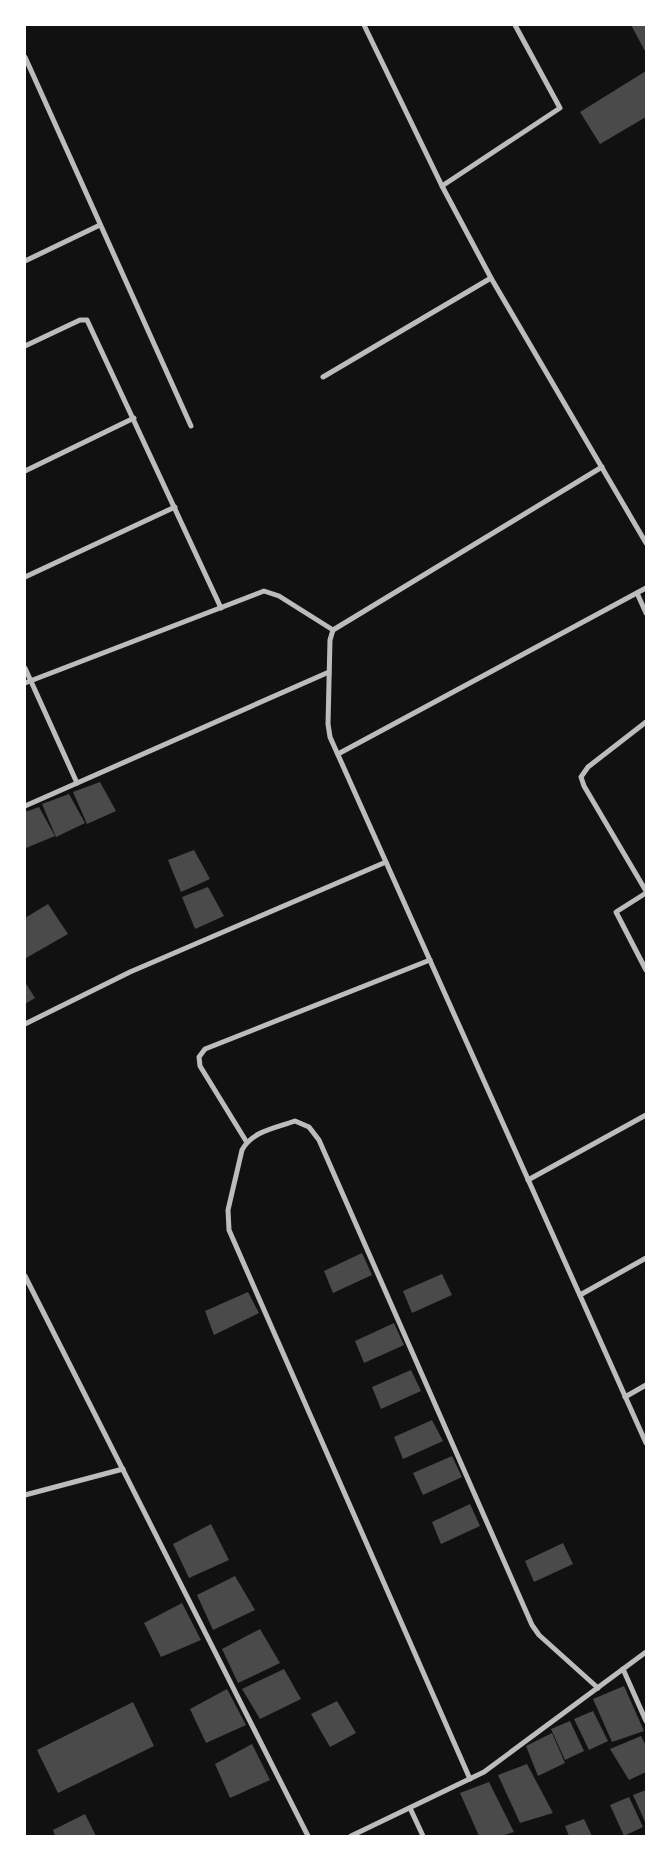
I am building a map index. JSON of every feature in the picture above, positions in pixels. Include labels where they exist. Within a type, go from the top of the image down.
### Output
[{"type":"street","points":[[364,25],[442,186],[491,278],[646,543]]},
{"type":"street","points":[[442,186],[560,108],[515,25]]},
{"type":"street","points":[[25,57],[191,426]]},
{"type":"street","points":[[25,261],[100,225]]},
{"type":"street","points":[[323,377],[491,278]]},
{"type":"street","points":[[25,346],[80,320],[87,320],[221,608]]},
{"type":"street","points":[[25,471],[134,418]]},
{"type":"street","points":[[602,467],[333,630],[330,640],[328,724],[330,737],[646,1443]]},
{"type":"street","points":[[25,577],[175,507]]},
{"type":"street","points":[[338,754],[646,588]]},
{"type":"street","points":[[28,682],[264,591],[270,592],[333,630]]},
{"type":"street","points":[[637,593],[646,613]]},
{"type":"street","points":[[25,668],[28,682],[76,783]]},
{"type":"street","points":[[25,806],[329,672]]},
{"type":"street","points":[[646,722],[588,767],[581,777],[584,786],[646,892],[616,912],[646,970]]},
{"type":"street","points":[[25,1024],[130,972],[386,862]]},
{"type":"street","points":[[246,1141],[200,1066],[199,1057],[205,1049],[430,960]]},
{"type":"street","points":[[528,1180],[646,1115]]},
{"type":"street","points":[[470,1779],[229,1230],[228,1210],[242,1150],[246,1141],[257,1134],[295,1121],[309,1127],[319,1140],[532,1624],[539,1635],[598,1688]]},
{"type":"street","points":[[580,1295],[646,1258]]},
{"type":"street","points":[[25,1276],[308,1836]]},
{"type":"street","points":[[626,1397],[646,1385]]},
{"type":"street","points":[[25,1495],[123,1469]]},
{"type":"street","points":[[351,1836],[470,1779],[646,1652]]},
{"type":"street","points":[[623,1669],[646,1722]]},
{"type":"street","points":[[410,1808],[423,1836]]},
{"type":"building","points":[[631,25],[646,25],[646,53]]},
{"type":"building","points":[[646,71],[646,117],[600,144],[580,112]]},
{"type":"building","points":[[100,782],[116,811],[87,824],[73,792]]},
{"type":"building","points":[[69,794],[85,823],[56,837],[42,804]]},
{"type":"building","points":[[39,807],[55,836],[26,848],[25,812]]},
{"type":"building","points":[[194,850],[210,879],[181,892],[168,860]]},
{"type":"building","points":[[208,887],[224,916],[195,929],[182,897]]},
{"type":"building","points":[[48,904],[68,934],[26,958],[25,918]]},
{"type":"building","points":[[25,982],[35,998],[25,1004]]},
{"type":"building","points":[[362,1253],[372,1275],[333,1293],[324,1271]]},
{"type":"building","points":[[442,1274],[452,1295],[412,1313],[403,1291]]},
{"type":"building","points":[[248,1292],[259,1313],[214,1335],[205,1311]]},
{"type":"building","points":[[394,1323],[404,1345],[364,1363],[355,1341]]},
{"type":"building","points":[[411,1370],[421,1391],[381,1409],[372,1387]]},
{"type":"building","points":[[432,1420],[443,1441],[403,1459],[394,1437]]},
{"type":"building","points":[[452,1456],[462,1477],[423,1495],[413,1473]]},
{"type":"building","points":[[470,1504],[480,1526],[441,1544],[432,1522]]},
{"type":"building","points":[[211,1524],[229,1560],[189,1578],[173,1544]]},
{"type":"building","points":[[563,1543],[573,1564],[534,1582],[525,1561]]},
{"type":"building","points":[[235,1576],[255,1610],[213,1630],[197,1595]]},
{"type":"building","points":[[182,1603],[201,1640],[161,1657],[144,1623]]},
{"type":"building","points":[[260,1629],[280,1663],[238,1683],[222,1649]]},
{"type":"building","points":[[284,1669],[301,1699],[260,1719],[242,1689]]},
{"type":"building","points":[[624,1686],[644,1731],[612,1742],[593,1699]]},
{"type":"building","points":[[227,1689],[246,1725],[206,1743],[190,1709]]},
{"type":"building","points":[[337,1701],[356,1733],[330,1747],[311,1714]]},
{"type":"building","points":[[133,1702],[154,1746],[58,1793],[37,1750]]},
{"type":"building","points":[[593,1711],[608,1741],[589,1750],[574,1719]]},
{"type":"building","points":[[570,1721],[584,1751],[565,1760],[551,1729]]},
{"type":"building","points":[[552,1733],[565,1763],[538,1776],[526,1746]]},
{"type":"building","points":[[641,1736],[646,1746],[646,1772],[629,1780],[610,1749]]},
{"type":"building","points":[[252,1744],[270,1780],[230,1798],[215,1764]]},
{"type":"building","points":[[527,1764],[553,1813],[520,1823],[498,1775]]},
{"type":"building","points":[[489,1782],[514,1832],[501,1836],[479,1836],[460,1793]]},
{"type":"building","points":[[646,1790],[646,1824],[633,1795]]},
{"type":"building","points":[[629,1797],[643,1827],[624,1836],[610,1805]]},
{"type":"building","points":[[85,1814],[96,1836],[55,1836],[53,1830]]},
{"type":"building","points":[[584,1819],[592,1836],[569,1836],[565,1826]]}]
